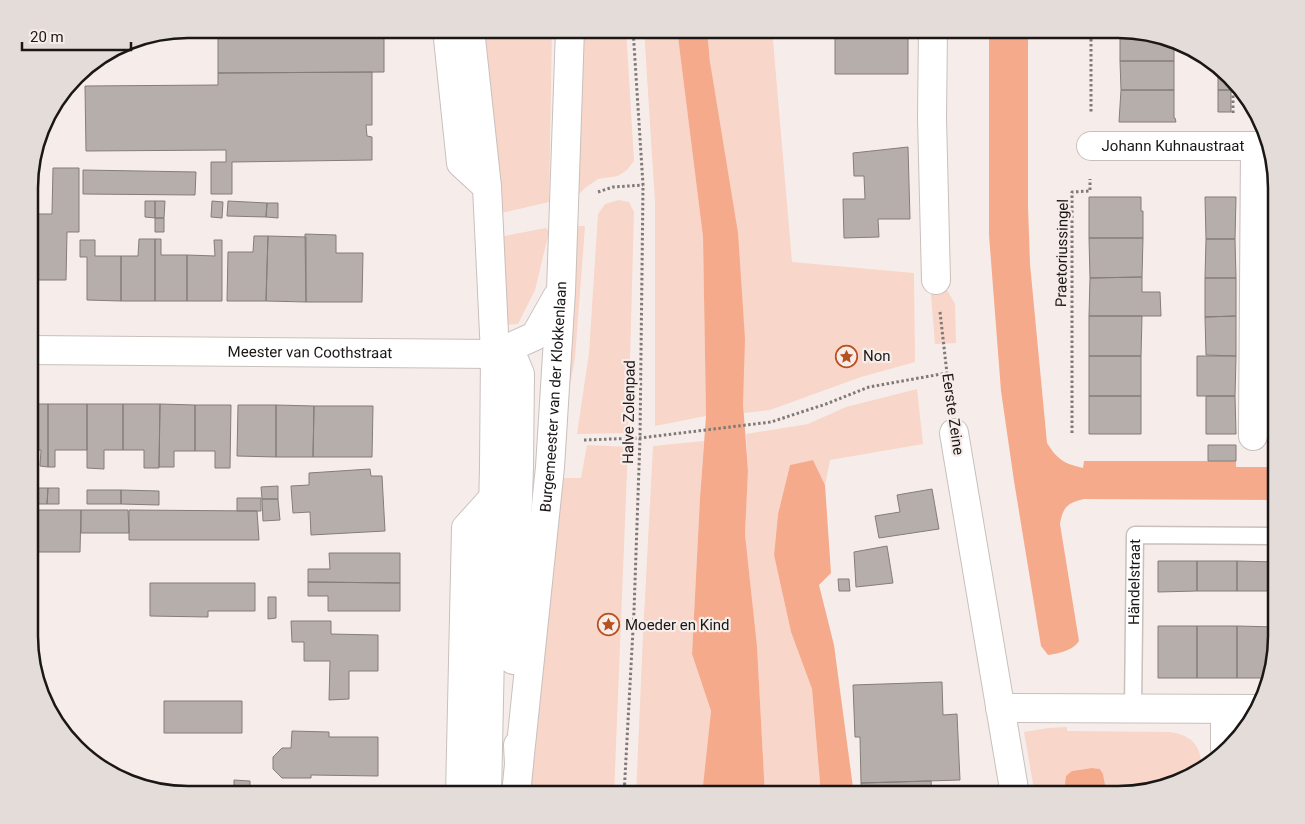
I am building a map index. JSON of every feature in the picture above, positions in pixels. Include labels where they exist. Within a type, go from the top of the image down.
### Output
[{"type":"street","points":[[448,38],[461,163],[487,187]]},
{"type":"street","name":"Burgemeester van der Klokkenlaan","points":[[471,38],[487,187],[495,354],[506,496],[513,685],[519,764]]},
{"type":"street","name":"Burgemeester van der Klokkenlaan","points":[[517,786],[550,467],[561,291],[570,38]]},
{"type":"street","points":[[933,38],[932,118],[936,280]]},
{"type":"street","name":"Johann Kuhnaustraat","points":[[1091,146],[1261,146],[1254,436]]},
{"type":"street","name":"Meester van Coothstraat","points":[[38,350],[495,354],[535,336],[561,291]]},
{"type":"street","name":"Eerste Zeine","points":[[954,433],[1013,786]]},
{"type":"street","points":[[460,786],[466,528],[506,496]]},
{"type":"street","name":"Burgemeester van der Klokkenlaan","points":[[488,786],[506,496]]},
{"type":"street","points":[[1000,708],[1248,709]]},
{"type":"street","points":[[1225,709],[1225,742]]},
{"type":"lane","name":"Händelstraat","points":[[1133,708],[1135,535],[1267,536]]},
{"type":"path","name":"Halve Zolenpad","points":[[624,786],[634,611],[640,438],[643,185],[634,38]]},
{"type":"path","name":"Praetoriussingel","points":[[1072,433],[1072,192],[1090,191],[1090,38]]},
{"type":"path","points":[[563,214],[593,211],[598,192],[613,187],[643,185]]},
{"type":"path","name":"Eerste Zeine","points":[[936,280],[954,433]]},
{"type":"path","points":[[578,440],[640,438],[771,422],[870,387],[947,373]]},
{"type":"shaded area","points":[[486,38],[552,38],[549,202],[497,214],[491,90]]},
{"type":"shaded area","points":[[582,38],[627,38],[634,161],[627,170],[618,176],[598,179],[585,188],[572,201]]},
{"type":"shaded area","points":[[645,38],[678,38],[703,237],[706,416],[655,426],[655,202]]},
{"type":"shaded area","points":[[678,38],[708,38],[710,62],[738,233],[745,339],[743,403],[748,471],[745,534],[757,646],[765,786],[703,786],[711,711],[692,654],[706,416],[703,237]]},
{"type":"shaded area","points":[[708,38],[773,38],[792,262],[914,273],[915,362],[861,377],[770,410],[744,413]]},
{"type":"shaded area","points":[[989,38],[1028,38],[1030,264],[1047,443],[1062,460],[1083,468],[1084,461],[1236,461],[1236,467],[1267,467],[1267,500],[1084,499],[1070,504],[1064,510],[1060,524],[1079,641],[1069,649],[1048,655],[1041,646],[1001,391],[989,235]]},
{"type":"shaded area","points":[[619,200],[629,202],[634,212],[628,433],[577,434],[589,353],[598,214],[605,204]]},
{"type":"shaded area","points":[[570,226],[585,226],[575,358],[559,445]]},
{"type":"shaded area","points":[[546,228],[549,232],[535,290],[518,324],[504,325],[499,237]]},
{"type":"shaded area","points":[[942,281],[955,304],[956,343],[935,344],[930,283]]},
{"type":"shaded area","points":[[917,389],[923,444],[830,460],[825,485],[813,460],[790,465],[778,514],[774,555],[791,632],[812,689],[820,786],[765,786],[757,646],[745,534],[748,471],[746,434],[808,424],[846,407]]},
{"type":"shaded area","points":[[704,441],[692,654],[711,711],[703,786],[636,786],[653,446]]},
{"type":"shaded area","points":[[587,445],[628,447],[614,786],[524,786],[555,478],[581,478]]},
{"type":"shaded area","points":[[813,460],[825,485],[831,573],[819,585],[834,645],[853,786],[820,786],[812,689],[791,632],[774,555],[778,514],[790,465]]},
{"type":"shaded area","points":[[1067,727],[1067,731],[1169,732],[1190,739],[1200,754],[1201,761],[1166,779],[1147,784],[1105,786],[1100,769],[1092,768],[1072,771],[1065,786],[1033,786],[1024,732]]},
{"type":"shaded area","points":[[1092,768],[1100,769],[1105,786],[1065,786],[1066,776],[1072,771]]},
{"type":"building","points":[[218,38],[384,38],[384,72],[218,73]]},
{"type":"building","points":[[835,38],[908,38],[908,74],[835,74]]},
{"type":"building","points":[[1120,38],[1147,40],[1174,49],[1174,61],[1120,61]]},
{"type":"building","points":[[1120,61],[1174,61],[1174,90],[1121,90]]},
{"type":"building","points":[[372,72],[372,125],[366,125],[367,136],[372,137],[372,160],[232,162],[232,194],[211,194],[211,162],[226,162],[226,150],[86,151],[85,86],[218,85],[218,73]]},
{"type":"building","points":[[1218,76],[1231,90],[1218,90]]},
{"type":"building","points":[[1121,90],[1174,90],[1174,118],[1176,122],[1119,122]]},
{"type":"building","points":[[1218,90],[1231,90],[1231,112],[1218,112]]},
{"type":"building","points":[[908,147],[910,219],[878,219],[879,237],[844,238],[843,199],[865,199],[864,176],[854,176],[853,153]]},
{"type":"building","points":[[53,168],[79,168],[79,232],[67,232],[66,280],[38,280],[38,214],[52,214]]},
{"type":"building","points":[[83,170],[196,172],[195,195],[83,194]]},
{"type":"building","points":[[1089,197],[1141,197],[1143,238],[1089,238]]},
{"type":"building","points":[[1205,197],[1236,197],[1235,239],[1206,239]]},
{"type":"building","points":[[145,201],[155,201],[155,218],[145,217]]},
{"type":"building","points":[[155,201],[165,201],[164,218],[155,218]]},
{"type":"building","points":[[212,201],[223,202],[222,218],[211,217]]},
{"type":"building","points":[[228,201],[267,203],[266,217],[227,216]]},
{"type":"building","points":[[267,203],[278,203],[278,218],[266,217]]},
{"type":"building","points":[[155,218],[164,218],[164,232],[155,232]]},
{"type":"building","points":[[305,234],[336,235],[336,253],[363,253],[362,302],[306,302]]},
{"type":"building","points":[[254,236],[268,236],[266,301],[227,301],[228,252],[253,252]]},
{"type":"building","points":[[268,236],[306,237],[306,302],[266,301]]},
{"type":"building","points":[[1089,238],[1143,238],[1142,277],[1090,278]]},
{"type":"building","points":[[139,239],[155,239],[155,301],[121,301],[121,256],[138,256]]},
{"type":"building","points":[[155,239],[161,239],[161,255],[187,255],[187,301],[155,301]]},
{"type":"building","points":[[1206,239],[1235,239],[1236,278],[1205,278]]},
{"type":"building","points":[[80,240],[95,240],[95,256],[121,256],[121,301],[87,300],[87,257],[80,257]]},
{"type":"building","points":[[214,240],[222,240],[222,301],[187,301],[187,255],[215,256]]},
{"type":"building","points":[[1142,277],[1142,292],[1160,292],[1161,316],[1089,316],[1090,278]]},
{"type":"building","points":[[1205,278],[1236,278],[1236,316],[1205,317]]},
{"type":"building","points":[[1089,316],[1142,316],[1141,356],[1089,356]]},
{"type":"building","points":[[1236,316],[1236,356],[1206,355],[1205,317]]},
{"type":"building","points":[[1089,356],[1141,356],[1141,396],[1089,396]]},
{"type":"building","points":[[1197,356],[1236,356],[1235,396],[1197,396]]},
{"type":"building","points":[[1089,396],[1141,396],[1141,434],[1089,434]]},
{"type":"building","points":[[1206,396],[1235,396],[1236,434],[1206,434]]},
{"type":"building","points":[[38,404],[48,404],[48,467],[40,466],[41,450],[38,450]]},
{"type":"building","points":[[48,404],[87,404],[87,450],[55,450],[55,467],[48,467]]},
{"type":"building","points":[[87,404],[123,404],[123,450],[104,450],[104,469],[87,468]]},
{"type":"building","points":[[123,404],[160,404],[159,468],[144,468],[144,450],[123,450]]},
{"type":"building","points":[[160,404],[195,405],[195,451],[174,451],[174,467],[159,467]]},
{"type":"building","points":[[195,405],[231,405],[230,468],[215,468],[215,451],[195,451]]},
{"type":"building","points":[[238,405],[276,405],[276,457],[237,456]]},
{"type":"building","points":[[276,405],[314,406],[313,457],[276,457]]},
{"type":"building","points":[[314,406],[373,406],[372,457],[313,457]]},
{"type":"building","points":[[1208,445],[1236,445],[1236,461],[1208,461]]},
{"type":"building","points":[[370,469],[371,476],[382,476],[385,531],[311,535],[310,512],[293,513],[291,486],[309,485],[309,473]]},
{"type":"building","points":[[278,486],[278,499],[262,499],[261,487]]},
{"type":"building","points":[[38,488],[48,488],[47,504],[38,504]]},
{"type":"building","points":[[48,488],[59,488],[59,504],[47,504]]},
{"type":"building","points":[[932,489],[939,529],[879,538],[875,516],[900,512],[897,495]]},
{"type":"building","points":[[87,490],[121,490],[121,504],[87,504]]},
{"type":"building","points":[[121,490],[159,491],[159,505],[121,504]]},
{"type":"building","points":[[237,498],[261,498],[261,511],[237,511]]},
{"type":"building","points":[[262,499],[278,499],[280,520],[263,521]]},
{"type":"building","points":[[38,510],[81,510],[80,552],[38,552]]},
{"type":"building","points":[[81,510],[128,510],[129,533],[81,533]]},
{"type":"building","points":[[129,510],[257,511],[259,540],[129,540]]},
{"type":"building","points":[[887,546],[893,583],[856,587],[854,552]]},
{"type":"building","points":[[329,553],[400,553],[400,583],[308,582],[308,569],[330,569]]},
{"type":"building","points":[[1158,561],[1197,561],[1197,591],[1158,592]]},
{"type":"building","points":[[1197,561],[1237,561],[1237,591],[1197,591]]},
{"type":"building","points":[[1237,561],[1267,562],[1267,591],[1237,591]]},
{"type":"building","points":[[838,579],[849,579],[850,591],[839,591]]},
{"type":"building","points":[[308,582],[400,583],[400,611],[328,611],[328,596],[308,596]]},
{"type":"building","points":[[150,583],[255,583],[255,611],[208,611],[208,617],[150,616]]},
{"type":"building","points":[[268,597],[276,597],[276,618],[268,619]]},
{"type":"building","points":[[291,621],[331,621],[331,634],[378,635],[378,671],[349,671],[349,699],[329,700],[330,661],[304,661],[304,642],[292,642]]},
{"type":"building","points":[[1158,626],[1197,626],[1197,678],[1158,678]]},
{"type":"building","points":[[1197,626],[1237,626],[1237,678],[1197,678]]},
{"type":"building","points":[[1237,626],[1267,627],[1265,666],[1262,678],[1237,678]]},
{"type":"building","points":[[942,682],[943,715],[957,714],[960,780],[861,783],[860,737],[855,737],[853,685]]},
{"type":"building","points":[[164,701],[242,701],[242,733],[164,733]]},
{"type":"building","points":[[292,731],[329,732],[329,737],[378,737],[378,776],[311,775],[311,778],[282,778],[273,769],[273,757],[282,748],[291,748]]},
{"type":"building","points":[[234,780],[250,781],[250,786],[234,786]]},
{"type":"building","points":[[931,781],[931,786],[861,786],[861,783]]},
{"type":"place","name":"Non","points":[[847,356]]},
{"type":"place","name":"Moeder en Kind","points":[[609,625]]}]
